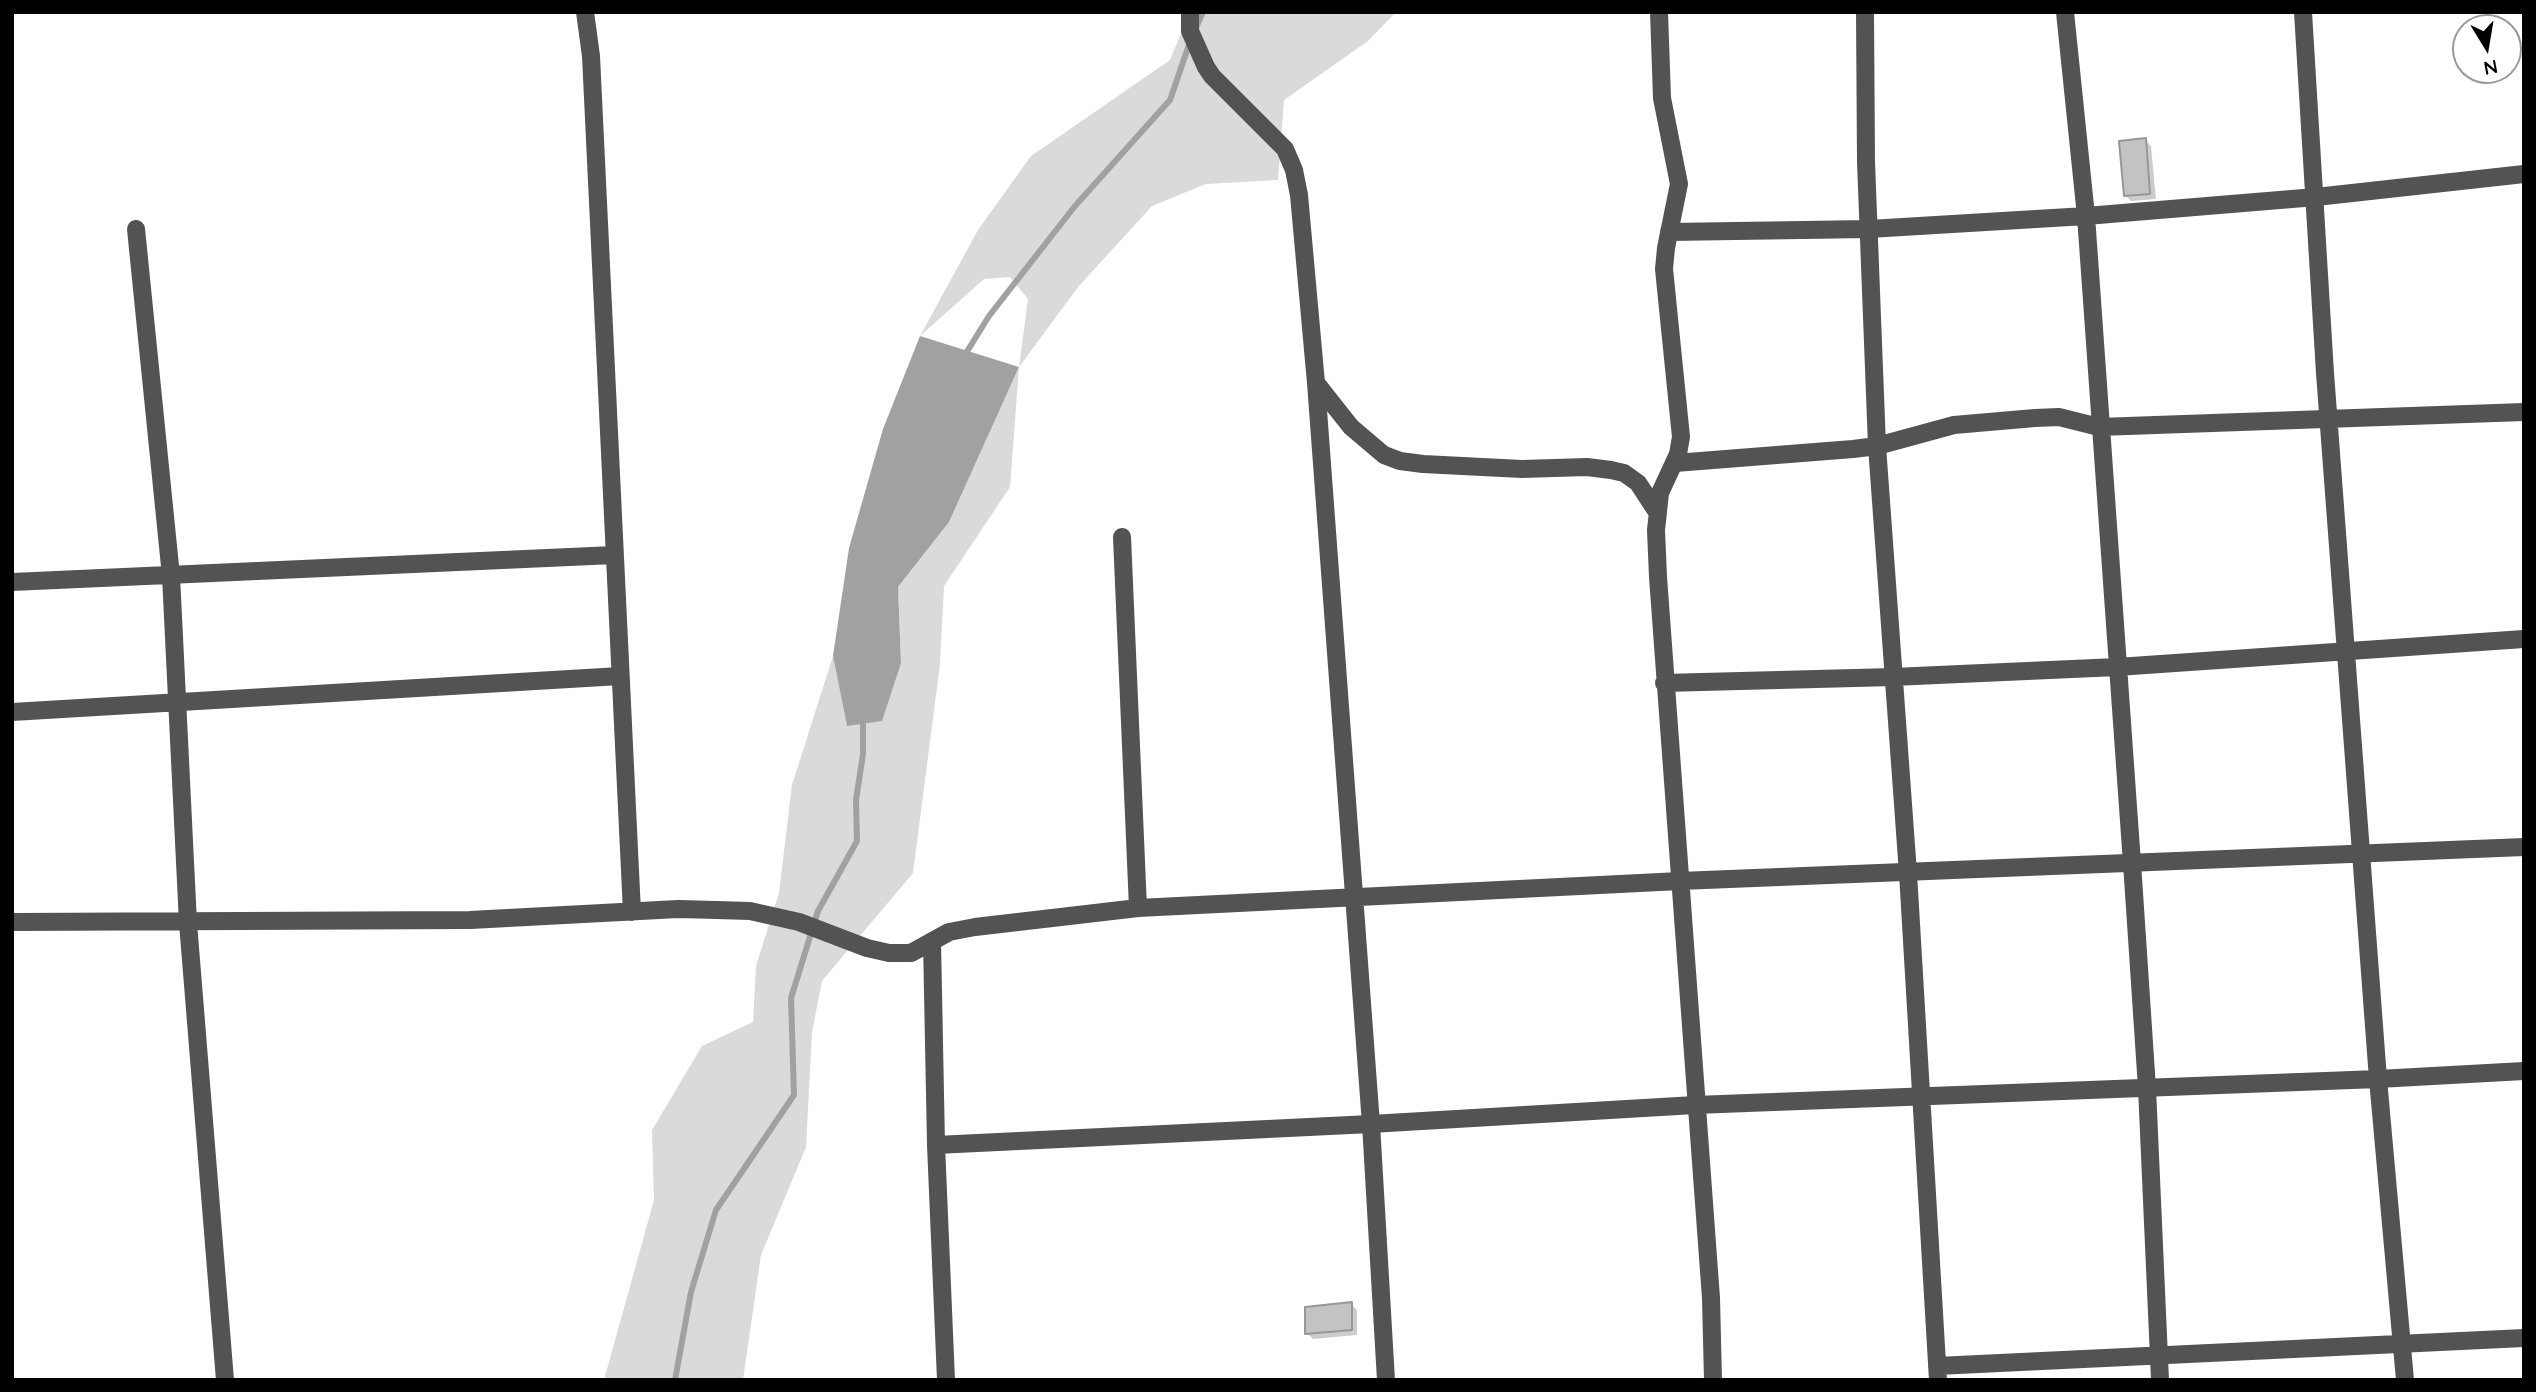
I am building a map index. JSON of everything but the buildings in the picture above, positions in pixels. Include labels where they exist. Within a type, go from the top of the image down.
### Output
[{"type":"street","points":[[585,12],[591,55],[632,912]]},
{"type":"street","points":[[1190,12],[1190,32],[1212,76],[1285,149],[1294,170],[1302,225],[1371,1124],[1386,1380]]},
{"type":"street","points":[[1659,12],[1662,98],[1679,184],[1664,269],[1681,437],[1675,463],[1660,494],[1657,512],[1658,576],[1711,1298],[1713,1380]]},
{"type":"street","points":[[1865,12],[1868,229],[1877,446],[1908,873],[1938,1373],[2159,1355],[2524,1338]]},
{"type":"street","points":[[2065,12],[2086,216],[2132,863],[2147,1088],[2160,1380]]},
{"type":"street","points":[[2303,12],[2361,855],[2405,1380]]},
{"type":"street","points":[[1669,232],[1868,229],[2086,216],[2316,198],[2524,174]]},
{"type":"street","points":[[136,229],[172,576],[188,923],[225,1380]]},
{"type":"street","points":[[1316,383],[1351,427],[1384,454],[1400,461],[1522,469],[1587,467],[1611,470],[1624,473],[1638,483],[1657,512]]},
{"type":"street","points":[[1675,463],[1877,446],[1954,425],[2035,418],[2076,420],[2099,428],[2524,412]]},
{"type":"street","points":[[1122,537],[1138,908]]},
{"type":"street","points":[[12,582],[614,555]]},
{"type":"street","points":[[1664,683],[2117,667],[2524,639]]},
{"type":"street","points":[[12,712],[620,676]]},
{"type":"street","points":[[12,922],[470,920],[678,909],[750,911],[799,922],[867,948],[889,953],[912,953],[949,932],[1138,908],[1680,881],[2524,847]]},
{"type":"street","points":[[932,941],[936,1145],[946,1380]]},
{"type":"street","points":[[936,1145],[1695,1105],[2524,1071]]},
{"type":"shaded area","points":[[1190,12],[1396,12],[1368,41],[1284,100],[1278,180],[1206,184],[1152,206],[1078,287],[1019,367],[1028,299],[1010,277],[984,279],[920,336],[978,230],[1031,156],[1170,60]]},
{"type":"shaded area","points":[[920,336],[1019,367],[949,522],[898,587],[901,663],[882,721],[847,726],[833,656],[849,548],[883,429]]},
{"type":"shaded area","points":[[1019,367],[1010,487],[944,586],[940,664],[913,873],[822,981],[812,1032],[806,1147],[761,1255],[743,1380],[604,1380],[654,1200],[652,1130],[702,1046],[753,1022],[756,966],[779,893],[792,785],[833,656],[847,726],[901,663],[898,587],[949,522]]},
{"type":"waterway","points":[[1195,30],[1203,12]]},
{"type":"waterway","points":[[963,358],[989,316],[1075,206],[1170,100],[1191,39]]},
{"type":"waterway","points":[[675,1380],[691,1292],[716,1210],[794,1095],[791,998],[818,911],[857,841],[856,800],[863,754],[863,717]]}]
